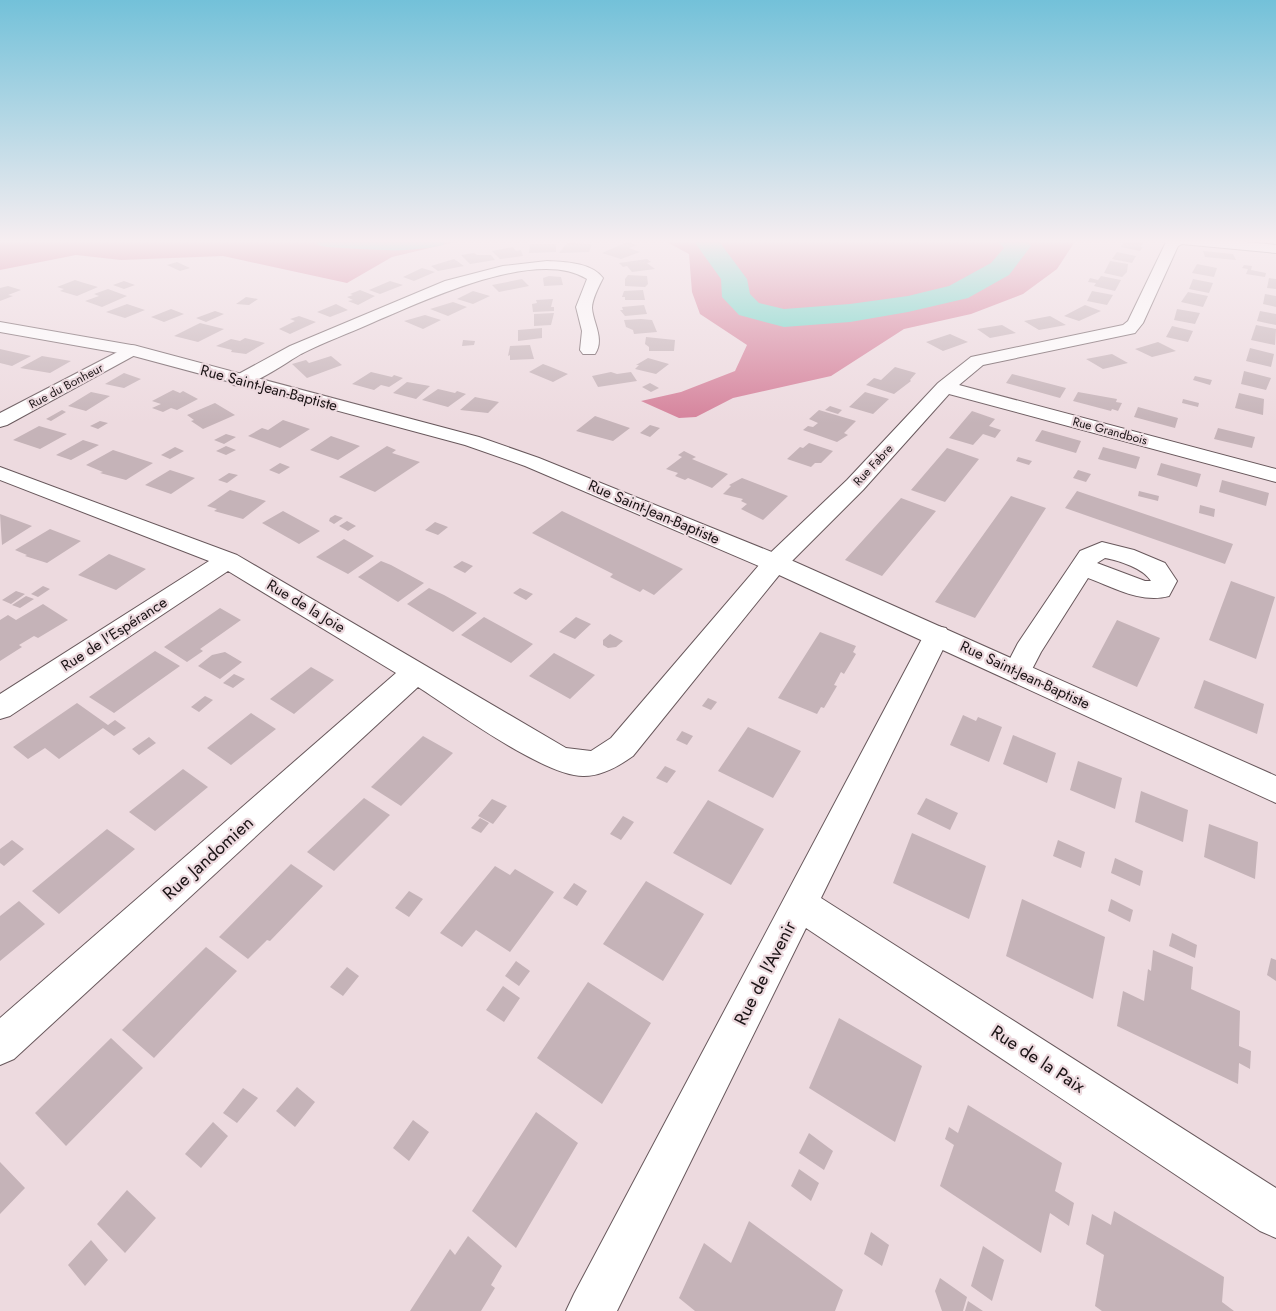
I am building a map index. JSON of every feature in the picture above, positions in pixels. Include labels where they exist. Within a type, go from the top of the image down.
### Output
[{"type":"street","points":[[240,381],[296,350],[410,301]]},
{"type":"street","points":[[586,301],[584,307],[590,331],[589,350]]},
{"type":"street","name":"Rue Fabre","points":[[597,762],[606,759],[622,747],[775,563],[855,485],[945,387],[977,361],[1130,329],[1135,323],[1145,301]]},
{"type":"street","name":"Rue Saint-Jean-Baptiste","points":[[0,327],[131,350],[240,381],[480,444],[532,462],[775,563],[1276,790]]},
{"type":"street","name":"Rue du Bonheur","points":[[0,421],[131,350]]},
{"type":"street","name":"Rue Grandbois","points":[[945,387],[1276,476]]},
{"type":"street","name":"Rue de la Joie","points":[[0,473],[228,560],[556,758],[577,765],[597,762]]},
{"type":"street","name":"Rue de l'Espérance","points":[[0,708],[228,560]]},
{"type":"street","points":[[1018,672],[1028,650],[1083,567]]},
{"type":"street","name":"Rue de l'Avenir","points":[[591,1311],[936,635]]},
{"type":"street","name":"Rue Jandomien","points":[[0,1045],[416,672]]},
{"type":"street","name":"Rue de la Paix","points":[[800,904],[1276,1215]]},
{"type":"shaded area","points":[[695,301],[1004,301],[971,314],[904,329],[831,376],[733,398],[696,417],[679,418],[641,401],[681,392],[735,371],[747,345],[700,314]]},
{"type":"building","points":[[86,301],[115,301],[102,307]]},
{"type":"building","points":[[240,301],[255,301],[249,305],[236,304]]},
{"type":"building","points":[[348,301],[365,301],[358,305]]},
{"type":"building","points":[[464,301],[479,301],[473,304]]},
{"type":"building","points":[[536,301],[552,301],[551,307],[554,307],[554,311],[533,312],[532,304],[537,303]]},
{"type":"building","points":[[1088,301],[1109,301],[1107,305]]},
{"type":"building","points":[[1182,301],[1206,301],[1203,307]]},
{"type":"building","points":[[1264,301],[1276,301],[1276,307],[1263,304]]},
{"type":"building","points":[[453,302],[467,307],[448,316],[430,309]]},
{"type":"building","points":[[127,304],[145,310],[125,318],[106,312]]},
{"type":"building","points":[[336,304],[348,310],[330,317],[317,312]]},
{"type":"building","points":[[644,305],[647,314],[625,316],[620,310],[623,310],[622,307]]},
{"type":"building","points":[[1085,305],[1101,311],[1079,321],[1064,316]]},
{"type":"building","points":[[171,309],[184,314],[164,322],[151,317]]},
{"type":"building","points":[[1177,309],[1200,313],[1195,324],[1174,320]]},
{"type":"building","points":[[215,311],[224,314],[206,322],[196,318]]},
{"type":"building","points":[[1260,311],[1276,314],[1276,325],[1257,321]]},
{"type":"building","points":[[554,313],[551,325],[534,326],[534,314]]},
{"type":"building","points":[[425,315],[441,320],[423,329],[404,321]]},
{"type":"building","points":[[299,316],[316,322],[290,334],[279,329],[295,321],[290,319]]},
{"type":"building","points":[[1050,316],[1066,325],[1039,330],[1024,321]]},
{"type":"building","points":[[624,320],[652,320],[657,332],[634,334],[633,330],[626,327]]},
{"type":"building","points":[[200,323],[224,329],[198,342],[174,336]]},
{"type":"building","points":[[1002,325],[1016,333],[990,338],[977,329]]},
{"type":"building","points":[[1256,325],[1276,329],[1275,345],[1251,340]]},
{"type":"building","points":[[1172,326],[1193,331],[1188,342],[1166,337]]},
{"type":"building","points":[[542,328],[542,338],[518,341],[518,330]]},
{"type":"building","points":[[950,334],[968,342],[943,351],[926,342]]},
{"type":"building","points":[[646,337],[675,340],[674,351],[649,351],[649,347],[645,344]]},
{"type":"building","points":[[245,338],[265,343],[246,354],[231,352],[232,350],[216,346],[231,339],[240,341]]},
{"type":"building","points":[[463,340],[475,341],[474,345],[462,346]]},
{"type":"building","points":[[1158,342],[1176,351],[1152,357],[1135,349]]},
{"type":"building","points":[[530,345],[534,359],[510,360],[510,355],[508,356],[510,346]]},
{"type":"building","points":[[1250,348],[1274,354],[1271,367],[1246,361]]},
{"type":"building","points":[[0,349],[31,356],[12,366],[0,363]]},
{"type":"building","points":[[1112,354],[1128,363],[1103,369],[1086,359]]},
{"type":"building","points":[[42,356],[71,361],[50,373],[20,368]]},
{"type":"building","points":[[331,356],[342,365],[307,378],[292,364],[306,360],[309,363]]},
{"type":"building","points":[[648,358],[669,364],[656,374],[635,369],[639,365],[636,365]]},
{"type":"building","points":[[543,364],[568,374],[553,382],[529,372]]},
{"type":"building","points":[[895,367],[916,373],[911,381],[894,394],[866,385],[874,378],[881,380]]},
{"type":"building","points":[[1244,371],[1271,378],[1266,390],[1241,384]]},
{"type":"building","points":[[371,372],[403,378],[389,387],[381,385],[374,390],[352,384]]},
{"type":"building","points":[[611,372],[617,374],[631,372],[637,381],[598,387],[592,376]]},
{"type":"building","points":[[124,373],[141,379],[124,388],[105,384]]},
{"type":"building","points":[[1012,374],[1066,388],[1060,398],[1006,383]]},
{"type":"building","points":[[1195,376],[1212,380],[1210,385],[1193,380]]},
{"type":"building","points":[[407,382],[430,386],[416,399],[393,393]]},
{"type":"building","points":[[650,383],[659,388],[651,392],[642,387]]},
{"type":"building","points":[[438,389],[466,394],[448,407],[422,400]]},
{"type":"building","points":[[173,390],[180,393],[183,391],[198,399],[177,410],[171,408],[163,412],[152,408],[161,404],[152,401]]},
{"type":"building","points":[[91,392],[110,396],[86,411],[68,406]]},
{"type":"building","points":[[865,392],[889,399],[873,414],[849,407]]},
{"type":"building","points":[[1078,392],[1117,399],[1116,402],[1122,403],[1118,411],[1112,409],[1111,411],[1073,401]]},
{"type":"building","points":[[1239,393],[1264,399],[1263,415],[1235,408]]},
{"type":"building","points":[[475,397],[499,402],[488,413],[460,410]]},
{"type":"building","points":[[1183,399],[1199,403],[1198,407],[1182,403]]},
{"type":"building","points":[[215,403],[235,415],[203,429],[191,421],[194,420],[187,415]]},
{"type":"building","points":[[830,406],[842,410],[838,414],[825,410]]},
{"type":"building","points":[[1138,407],[1178,418],[1175,428],[1134,417]]},
{"type":"building","points":[[62,410],[66,412],[51,421],[46,419]]},
{"type":"building","points":[[819,410],[856,421],[844,433],[848,435],[837,442],[803,430],[808,426],[813,427],[818,423],[809,419]]},
{"type":"building","points":[[972,411],[995,419],[989,426],[1001,430],[995,438],[983,434],[973,445],[949,438]]},
{"type":"building","points":[[595,416],[630,428],[613,441],[576,431]]},
{"type":"building","points":[[283,420],[310,429],[280,448],[248,436],[262,428],[268,430]]},
{"type":"building","points":[[100,421],[108,423],[98,429],[90,426]]},
{"type":"building","points":[[650,425],[660,428],[650,437],[640,433]]},
{"type":"building","points":[[39,426],[67,434],[40,449],[13,440]]},
{"type":"building","points":[[1218,428],[1255,437],[1252,448],[1214,439]]},
{"type":"building","points":[[1042,430],[1081,441],[1076,453],[1035,441]]},
{"type":"building","points":[[226,434],[236,437],[224,444],[214,440]]},
{"type":"building","points":[[331,436],[360,446],[338,460],[310,450]]},
{"type":"building","points":[[83,440],[99,445],[71,460],[56,455]]},
{"type":"building","points":[[809,443],[833,451],[821,463],[815,463],[811,467],[787,459],[800,447],[803,448]]},
{"type":"building","points":[[226,446],[236,450],[226,455],[216,451]]},
{"type":"building","points":[[387,446],[396,450],[392,453],[420,462],[375,492],[339,477]]},
{"type":"building","points":[[175,447],[184,451],[170,459],[161,455]]},
{"type":"building","points":[[1103,447],[1140,457],[1136,469],[1098,459]]},
{"type":"building","points":[[947,448],[979,459],[945,502],[911,490]]},
{"type":"building","points":[[113,450],[153,463],[126,480],[100,473],[103,472],[86,465]]},
{"type":"building","points":[[684,451],[696,457],[692,459],[728,474],[712,488],[688,478],[685,480],[675,476],[678,473],[666,469],[682,457],[678,455]]},
{"type":"building","points":[[1018,457],[1032,461],[1029,465],[1016,461]]},
{"type":"building","points":[[280,463],[290,467],[279,474],[269,470]]},
{"type":"building","points":[[1161,463],[1201,474],[1197,487],[1157,475]]},
{"type":"building","points":[[170,470],[195,478],[171,494],[145,485]]},
{"type":"building","points":[[1078,470],[1091,474],[1086,482],[1073,478]]},
{"type":"building","points":[[229,473],[238,475],[227,483],[218,480]]},
{"type":"building","points":[[742,478],[788,496],[763,520],[741,509],[747,504],[741,501],[743,499],[723,494],[731,486],[729,485]]},
{"type":"building","points":[[1222,480],[1269,493],[1266,506],[1219,492]]},
{"type":"building","points":[[230,490],[266,501],[243,519],[214,511],[217,509],[207,506]]},
{"type":"building","points":[[1077,491],[1233,544],[1225,564],[1065,508]]},
{"type":"building","points":[[1139,491],[1159,496],[1158,501],[1138,496]]},
{"type":"building","points":[[1011,496],[1046,508],[975,618],[935,602]]},
{"type":"building","points":[[901,498],[936,511],[882,576],[845,560]]},
{"type":"building","points":[[1200,505],[1215,509],[1214,517],[1199,513]]},
{"type":"building","points":[[283,511],[320,531],[299,544],[262,523]]},
{"type":"building","points":[[562,511],[683,569],[654,595],[643,589],[640,592],[610,577],[613,574],[532,533]]},
{"type":"building","points":[[0,514],[32,526],[2,545]]},
{"type":"building","points":[[335,515],[343,518],[334,524],[329,521]]},
{"type":"building","points":[[347,521],[356,526],[348,531],[339,526]]},
{"type":"building","points":[[435,522],[448,527],[438,535],[425,530]]},
{"type":"building","points":[[50,529],[81,541],[47,563],[25,556],[27,555],[15,550]]},
{"type":"building","points":[[344,539],[374,556],[348,574],[316,557]]},
{"type":"building","points":[[109,554],[146,569],[116,590],[78,575]]},
{"type":"building","points":[[381,561],[424,583],[398,602],[358,577]]},
{"type":"building","points":[[462,561],[473,566],[465,573],[453,567]]},
{"type":"building","points":[[1231,581],[1275,597],[1256,659],[1209,640]]},
{"type":"building","points":[[43,586],[50,589],[38,597],[31,594]]},
{"type":"building","points":[[429,588],[477,613],[453,632],[407,604]]},
{"type":"building","points":[[520,588],[533,594],[526,600],[513,593]]},
{"type":"building","points":[[16,591],[25,594],[11,604],[2,600]]},
{"type":"building","points":[[26,596],[34,599],[20,608],[12,605]]},
{"type":"building","points":[[43,604],[68,620],[38,638],[34,636],[19,645],[22,647],[0,661],[0,620],[8,615],[16,620]]},
{"type":"building","points":[[220,608],[241,620],[200,649],[203,651],[187,662],[164,647]]},
{"type":"building","points":[[484,617],[533,644],[511,663],[461,635]]},
{"type":"building","points":[[576,617],[591,624],[575,639],[559,632]]},
{"type":"building","points":[[1117,620],[1160,638],[1137,687],[1092,667]]},
{"type":"building","points":[[820,632],[856,646],[853,652],[856,654],[844,674],[841,672],[834,685],[837,686],[824,708],[821,707],[817,714],[778,698]]},
{"type":"building","points":[[610,634],[623,641],[616,647],[608,648],[603,645],[603,640]]},
{"type":"building","points":[[155,651],[180,666],[114,713],[89,697]]},
{"type":"building","points":[[225,652],[242,662],[220,679],[198,666],[212,655]]},
{"type":"building","points":[[554,653],[595,675],[570,699],[529,676]]},
{"type":"building","points":[[311,667],[334,680],[294,714],[270,699]]},
{"type":"building","points":[[234,674],[245,679],[233,688],[223,683]]},
{"type":"building","points":[[1204,680],[1264,704],[1257,734],[1194,708]]},
{"type":"building","points":[[205,696],[213,700],[199,712],[191,707]]},
{"type":"building","points":[[708,698],[717,702],[711,710],[702,706]]},
{"type":"building","points":[[77,703],[108,725],[115,720],[126,728],[114,736],[103,728],[59,759],[45,748],[28,759],[13,747]]},
{"type":"building","points":[[251,713],[276,729],[231,765],[207,748]]},
{"type":"building","points":[[963,715],[976,721],[978,717],[1002,727],[989,762],[950,745]]},
{"type":"building","points":[[748,727],[801,751],[773,798],[718,771]]},
{"type":"building","points":[[682,731],[693,736],[687,745],[676,740]]},
{"type":"building","points":[[1013,735],[1056,753],[1047,783],[1003,764]]},
{"type":"building","points":[[423,736],[453,753],[401,806],[371,787]]},
{"type":"building","points":[[149,737],[156,743],[139,755],[132,749]]},
{"type":"building","points":[[1078,761],[1122,778],[1115,809],[1070,790]]},
{"type":"building","points":[[665,766],[676,771],[667,783],[656,778]]},
{"type":"building","points":[[183,769],[208,787],[155,831],[129,812]]},
{"type":"building","points":[[1141,791],[1188,810],[1183,842],[1135,822]]},
{"type":"building","points":[[364,798],[390,815],[334,871],[307,852]]},
{"type":"building","points":[[926,798],[958,813],[950,830],[917,814]]},
{"type":"building","points":[[492,799],[507,806],[493,824],[478,816]]},
{"type":"building","points":[[708,800],[764,829],[731,885],[673,853]]},
{"type":"building","points":[[623,816],[634,822],[621,840],[610,834]]},
{"type":"building","points":[[480,818],[489,823],[481,833],[471,828]]},
{"type":"building","points":[[1209,824],[1258,842],[1255,879],[1204,857]]},
{"type":"building","points":[[107,829],[135,849],[59,914],[32,891]]},
{"type":"building","points":[[912,833],[986,866],[969,919],[893,883]]},
{"type":"building","points":[[12,840],[24,849],[4,866],[0,863],[0,849]]},
{"type":"building","points":[[1058,840],[1085,852],[1081,868],[1053,856]]},
{"type":"building","points":[[1115,858],[1143,871],[1140,886],[1111,873]]},
{"type":"building","points":[[291,864],[323,886],[270,941],[267,940],[248,959],[219,937]]},
{"type":"building","points":[[495,866],[510,875],[515,869],[554,892],[510,952],[476,930],[462,947],[440,933]]},
{"type":"building","points":[[646,881],[704,914],[663,981],[603,944]]},
{"type":"building","points":[[574,883],[587,891],[577,906],[563,898]]},
{"type":"building","points":[[409,891],[423,899],[409,917],[395,908]]},
{"type":"building","points":[[1022,899],[1105,937],[1093,999],[1006,956]]},
{"type":"building","points":[[1111,899],[1133,910],[1130,922],[1108,911]]},
{"type":"building","points":[[19,901],[45,924],[0,961],[0,916]]},
{"type":"building","points":[[1172,933],[1197,945],[1195,958],[1169,946]]},
{"type":"building","points":[[206,947],[237,971],[154,1058],[122,1030]]},
{"type":"building","points":[[1153,950],[1193,967],[1191,989],[1240,1011],[1239,1046],[1251,1051],[1250,1069],[1239,1063],[1238,1084],[1117,1026],[1123,991],[1144,1001],[1148,969],[1151,971]]},
{"type":"building","points":[[1271,958],[1276,960],[1276,981],[1267,975]]},
{"type":"building","points":[[516,961],[530,971],[519,986],[505,976]]},
{"type":"building","points":[[347,967],[359,976],[343,996],[330,987]]},
{"type":"building","points":[[588,982],[651,1023],[602,1104],[537,1058]]},
{"type":"building","points":[[503,986],[520,998],[504,1022],[486,1010]]},
{"type":"building","points":[[839,1018],[922,1066],[895,1142],[809,1088]]},
{"type":"building","points":[[111,1038],[143,1068],[66,1146],[35,1113]]},
{"type":"building","points":[[297,1087],[315,1102],[295,1127],[276,1111]]},
{"type":"building","points":[[243,1088],[258,1098],[237,1123],[223,1113]]},
{"type":"building","points":[[968,1105],[1062,1163],[1055,1191],[1074,1203],[1069,1226],[1050,1213],[1041,1253],[940,1186],[954,1145],[945,1139],[949,1127],[958,1133]]},
{"type":"building","points":[[536,1112],[578,1143],[516,1248],[472,1211]]},
{"type":"building","points":[[413,1120],[429,1132],[409,1161],[393,1148]]},
{"type":"building","points":[[213,1122],[228,1136],[201,1168],[185,1154]]},
{"type":"building","points":[[809,1133],[833,1151],[824,1170],[799,1153]]},
{"type":"building","points":[[0,1162],[25,1188],[0,1214]]},
{"type":"building","points":[[799,1169],[819,1183],[811,1201],[791,1186]]},
{"type":"building","points":[[127,1190],[156,1218],[125,1253],[97,1224]]},
{"type":"building","points":[[1114,1211],[1224,1277],[1222,1302],[1234,1311],[1102,1311],[1095,1306],[1104,1255],[1086,1244],[1092,1214],[1111,1225]]},
{"type":"building","points":[[749,1221],[843,1290],[835,1311],[695,1311],[679,1298],[704,1243],[731,1263]]},
{"type":"building","points":[[871,1232],[889,1245],[882,1266],[864,1254]]},
{"type":"building","points":[[468,1236],[502,1266],[491,1285],[495,1288],[481,1311],[410,1311],[450,1249],[455,1255]]},
{"type":"building","points":[[91,1240],[108,1260],[85,1286],[68,1265]]},
{"type":"building","points":[[983,1246],[1004,1260],[992,1301],[971,1286]]},
{"type":"building","points":[[940,1278],[967,1297],[963,1311],[942,1311],[935,1291]]},
{"type":"building","points":[[968,1301],[983,1311],[965,1311]]},
{"type":"waterway","points":[[741,301],[749,309],[784,318],[850,313],[920,301]]}]
